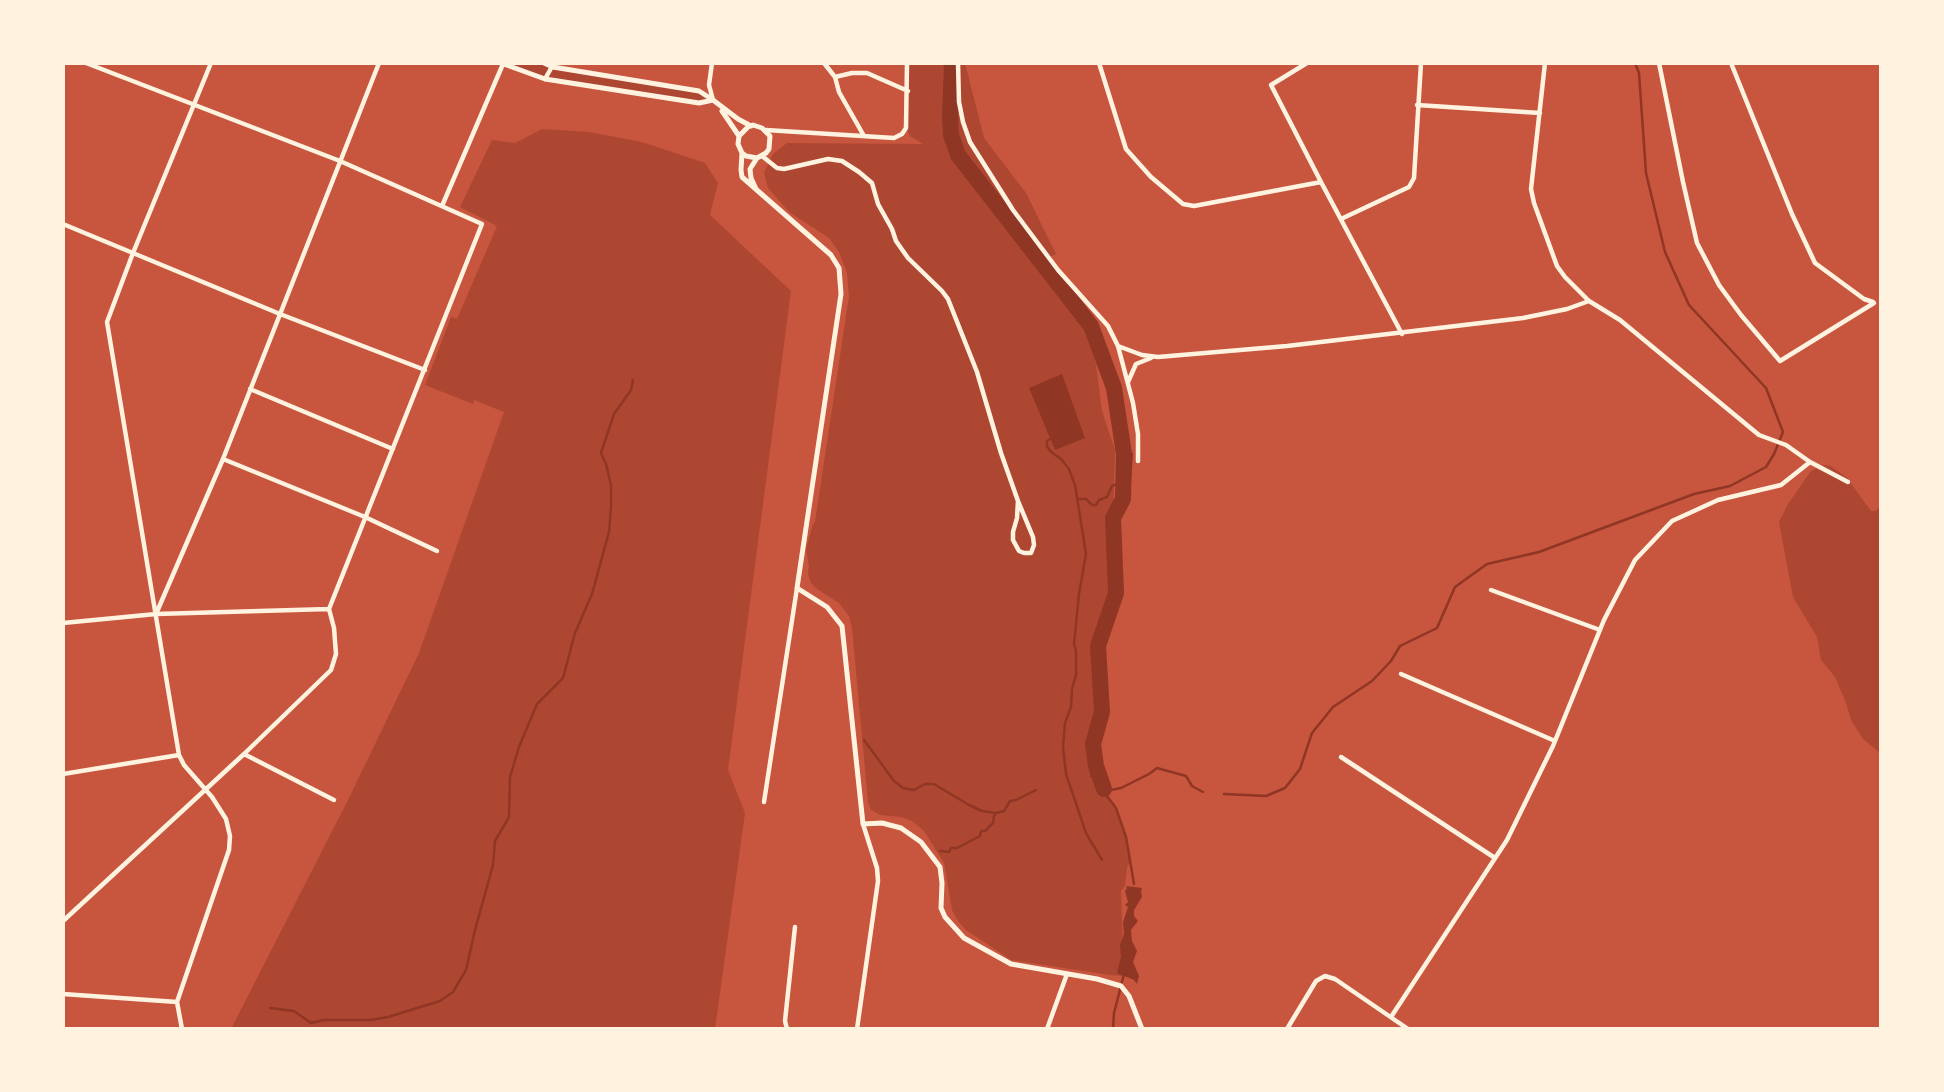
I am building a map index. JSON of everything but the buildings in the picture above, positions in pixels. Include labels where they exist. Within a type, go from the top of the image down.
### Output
[{"type":"street","points":[[63,921],[331,670],[337,654],[329,608],[482,224],[340,161],[86,63]]},
{"type":"street","points":[[181,1029],[177,1002],[229,850],[230,836],[226,819],[179,755],[107,322],[211,63]]},
{"type":"street","points":[[156,614],[223,459],[379,63]]},
{"type":"street","points":[[442,206],[502,63],[545,79],[699,103],[713,100]]},
{"type":"street","points":[[544,63],[699,91],[751,126]]},
{"type":"street","points":[[712,63],[709,85],[713,100],[739,136]]},
{"type":"street","points":[[824,63],[835,77],[839,92],[864,136]]},
{"type":"street","points":[[764,802],[841,282],[839,268],[831,255],[742,177],[739,136],[744,129],[758,126],[766,130],[894,138],[906,128],[907,63]]},
{"type":"street","points":[[958,63],[959,102],[970,142],[1013,210],[1058,270],[1108,326],[1118,346],[1133,403],[1138,434],[1138,461]]},
{"type":"street","points":[[1099,63],[1126,149],[1178,201],[1194,206],[1321,182]]},
{"type":"street","points":[[1307,63],[1271,85],[1402,334]]},
{"type":"street","points":[[1341,219],[1409,187],[1414,178],[1421,63]]},
{"type":"street","points":[[1545,63],[1531,190],[1558,266],[1565,277],[1588,301],[1620,320],[1759,435],[1786,445],[1848,482]]},
{"type":"street","points":[[1659,63],[1697,243],[1719,285],[1780,361],[1874,303],[1864,299],[1815,263],[1791,214],[1731,63]]},
{"type":"street","points":[[545,79],[553,65]]},
{"type":"street","points":[[835,77],[852,72],[867,73],[908,92]]},
{"type":"street","points":[[1417,105],[1540,113]]},
{"type":"street","points":[[758,191],[751,178],[750,169],[771,144],[766,130]]},
{"type":"street","points":[[742,153],[759,157],[777,168],[784,169],[828,159],[842,161],[872,183],[878,204],[896,241],[908,258],[948,299],[977,372],[1001,453],[1033,537],[1031,553],[1019,551],[1013,540],[1018,501]]},
{"type":"street","points":[[63,224],[280,314],[425,370]]},
{"type":"street","points":[[1118,346],[1154,357],[1287,346],[1523,318],[1567,309],[1588,301]]},
{"type":"street","points":[[1128,383],[1136,364],[1154,357]]},
{"type":"street","points":[[250,389],[393,449]]},
{"type":"street","points":[[223,459],[365,517],[437,551]]},
{"type":"street","points":[[1391,1017],[1507,840],[1555,741],[1600,631],[1635,560],[1672,521],[1718,499],[1781,485],[1810,461]]},
{"type":"street","points":[[797,588],[827,607],[842,626],[863,824],[877,867],[878,881],[857,1029]]},
{"type":"street","points":[[1491,590],[1600,631]]},
{"type":"street","points":[[63,622],[156,614],[329,608]]},
{"type":"street","points":[[1401,674],[1555,741]]},
{"type":"street","points":[[244,754],[334,800]]},
{"type":"street","points":[[63,774],[179,755]]},
{"type":"street","points":[[1341,757],[1495,858]]},
{"type":"street","points":[[863,824],[882,823],[901,828],[921,842],[940,867],[943,883],[941,908],[945,917],[964,938],[1011,964],[1097,979],[1121,986],[1129,996],[1142,1029]]},
{"type":"street","points":[[787,1029],[785,1021],[796,927]]},
{"type":"street","points":[[1047,1029],[1068,974]]},
{"type":"street","points":[[1287,1029],[1316,981],[1325,976],[1335,979],[1408,1029]]},
{"type":"street","points":[[63,993],[177,1002]]},
{"type":"shaded area","points":[[505,63],[544,63],[699,91],[713,100],[699,103],[545,79]]},
{"type":"shaded area","points":[[907,63],[965,63],[984,138],[1026,193],[1056,254],[1041,261],[1026,252],[1091,326],[1102,411],[1115,450],[1113,518],[1116,593],[1098,646],[1102,712],[1093,745],[1104,792],[1116,808],[1126,837],[1130,863],[1125,886],[1121,891],[1124,976],[1011,960],[966,930],[958,921],[952,910],[944,863],[924,831],[912,821],[880,815],[871,810],[849,616],[839,603],[811,583],[808,574],[806,549],[815,522],[849,296],[847,273],[839,252],[829,238],[789,212],[768,188],[764,173],[773,154],[787,143],[923,144],[910,136],[906,128]]},
{"type":"shaded area","points":[[542,129],[589,132],[642,142],[705,163],[718,183],[710,215],[791,291],[728,770],[745,813],[715,1029],[231,1029],[348,800],[419,653],[504,412],[474,400],[473,404],[425,385],[451,317],[457,319],[497,226],[460,207],[492,140],[515,143]]},
{"type":"shaded area","points":[[1062,374],[1085,438],[1055,450],[1029,388]]},
{"type":"shaded area","points":[[1118,453],[1133,453],[1130,500],[1118,497]]},
{"type":"shaded area","points":[[1823,465],[1831,466],[1847,478],[1871,511],[1881,506],[1881,754],[1863,739],[1851,720],[1835,677],[1821,660],[1817,637],[1793,597],[1779,522],[1811,471]]},
{"type":"shaded area","points":[[1126,886],[1142,888],[1142,897],[1134,910],[1138,921],[1131,930],[1137,951],[1133,962],[1139,976],[1137,984],[1117,973],[1124,934],[1123,922],[1128,907],[1125,905],[1128,902]]},
{"type":"waterway","points":[[952,63],[951,135],[958,155],[1091,326],[1114,388],[1124,454],[1123,499],[1113,518],[1116,593],[1098,646],[1102,712],[1093,744],[1096,766],[1104,789]]},
{"type":"waterway","points":[[1224,794],[1266,796],[1285,788],[1300,769],[1312,733],[1333,707],[1372,681],[1391,661],[1400,646],[1437,628],[1455,587],[1487,564],[1539,552],[1694,494],[1730,486],[1766,467],[1774,454],[1783,432],[1766,388],[1689,305],[1665,252],[1646,173],[1639,73],[1635,63]]},
{"type":"waterway","points":[[270,1008],[294,1011],[311,1023],[388,1017],[440,1001],[453,992],[466,970],[493,865],[495,841],[509,817],[510,777],[519,747],[537,704],[563,678],[575,633],[592,594],[609,532],[611,506],[611,485],[601,453],[614,414],[631,390],[633,380]]},
{"type":"waterway","points":[[1053,437],[1047,441],[1047,446],[1069,469],[1075,485],[1086,554],[1074,644],[1076,675],[1071,707],[1065,723],[1063,747],[1066,774],[1086,833],[1102,860]]},
{"type":"waterway","points":[[1077,499],[1086,499],[1096,505],[1099,500],[1107,497],[1112,486],[1120,483]]},
{"type":"waterway","points":[[864,740],[894,781],[903,788],[914,790],[925,784],[934,784],[969,805],[996,813]]},
{"type":"waterway","points":[[1091,776],[1095,774],[1096,766]]},
{"type":"waterway","points":[[1104,789],[1121,788],[1157,768],[1186,776],[1192,786],[1203,792]]},
{"type":"waterway","points":[[1104,789],[1116,808],[1126,837],[1134,884]]},
{"type":"waterway","points":[[940,851],[949,852],[951,848],[957,848],[980,836],[981,831],[985,831],[993,823],[996,813],[1004,811],[1010,801],[1036,790]]},
{"type":"waterway","points":[[1113,1029],[1114,1013],[1124,974]]}]
